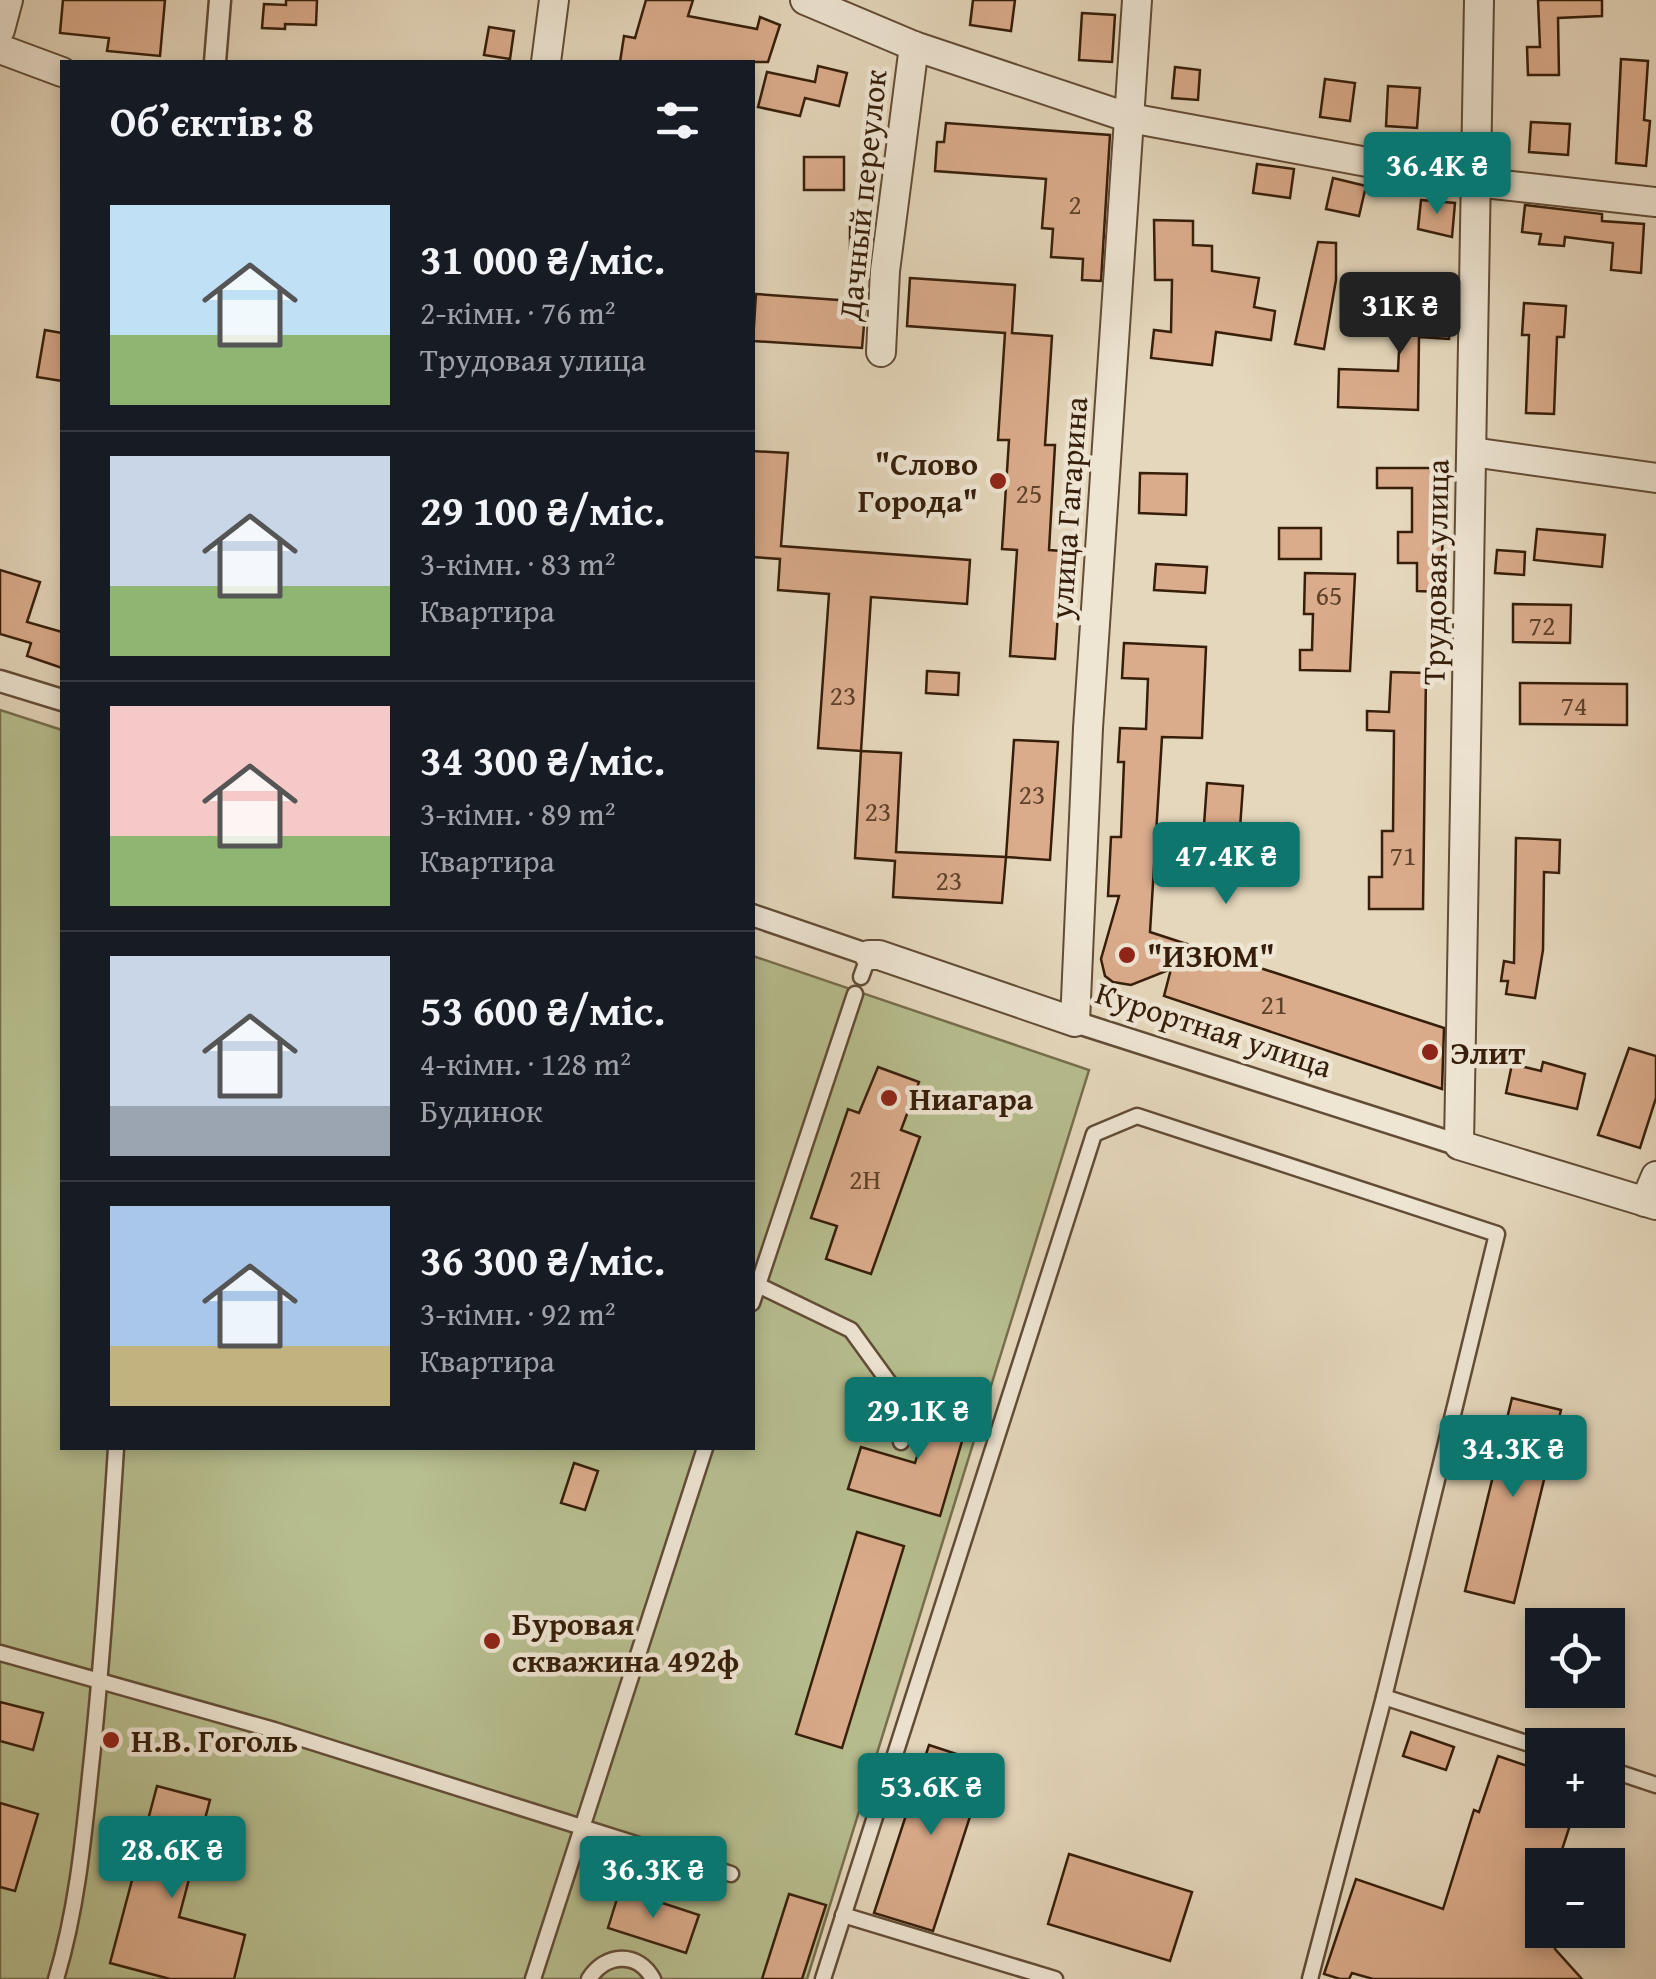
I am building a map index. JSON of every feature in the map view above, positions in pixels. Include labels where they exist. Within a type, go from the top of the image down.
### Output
[{"type":"street","points":[[0,30],[8,0]]},
{"type":"street","points":[[215,60],[220,0]]},
{"type":"street","points":[[546,60],[554,0]]},
{"type":"street","points":[[804,0],[914,46],[1130,118],[1475,182],[1656,202],[1656,191]]},
{"type":"street","name":"улица Гагарина","points":[[1075,1022],[1088,728],[1137,0]]},
{"type":"street","name":"Трудовая улица","points":[[1459,1145],[1478,0]]},
{"type":"street","name":"Дачный переулок","points":[[882,352],[885,271],[914,46]]},
{"type":"street","points":[[0,49],[60,71]]},
{"type":"street","points":[[1472,452],[1656,478]]},
{"type":"street","points":[[0,681],[60,699]]},
{"type":"street","name":"Курортная улица","points":[[755,916],[865,966],[880,956],[1459,1145],[1652,1195]]},
{"type":"lane","points":[[755,1294],[855,994]]},
{"type":"lane","points":[[823,1979],[1094,1134],[1137,1116],[1497,1234],[1384,1698],[1310,1979]]},
{"type":"lane","points":[[758,1286],[851,1330],[909,1410],[901,1442]]},
{"type":"lane","points":[[56,1979],[70,1934],[100,1679],[116,1450]]},
{"type":"lane","points":[[536,1978],[581,1826],[704,1450]]},
{"type":"lane","points":[[0,1653],[100,1679],[731,1874]]},
{"type":"lane","points":[[1384,1698],[1525,1743]]},
{"type":"lane","points":[[1625,1775],[1656,1785]]},
{"type":"lane","points":[[843,1915],[1055,1979]]},
{"type":"lane","points":[[589,1979],[613,1958],[631,1959],[647,1967],[653,1979]]},
{"type":"green space","points":[[0,710],[60,729],[60,1450],[755,1450],[755,957],[1089,1070],[807,1979],[0,1979]]},
{"type":"building","points":[[63,0],[165,0],[160,56],[107,51],[109,38],[60,33]]},
{"type":"building","points":[[286,0],[317,0],[316,25],[262,28],[264,4],[286,5]]},
{"type":"building","points":[[646,0],[693,0],[688,16],[757,29],[760,17],[780,25],[768,62],[620,60],[624,36],[635,38]]},
{"type":"building","points":[[973,0],[1015,0],[1011,31],[970,25]]},
{"type":"building","points":[[1538,0],[1602,0],[1602,16],[1558,18],[1559,75],[1528,75],[1527,47],[1540,47]]},
{"type":"building","points":[[1082,13],[1115,15],[1112,62],[1079,60]]},
{"type":"building","points":[[489,27],[514,31],[510,59],[484,55]]},
{"type":"building","points":[[1621,59],[1648,61],[1644,120],[1650,121],[1646,166],[1616,163]]},
{"type":"building","points":[[818,66],[847,73],[839,106],[805,98],[800,116],[758,107],[767,72],[815,82]]},
{"type":"building","points":[[1175,67],[1200,70],[1198,100],[1172,98]]},
{"type":"building","points":[[1325,79],[1355,83],[1350,121],[1320,117]]},
{"type":"building","points":[[1388,86],[1420,88],[1417,128],[1386,126]]},
{"type":"building","points":[[1531,122],[1570,124],[1568,155],[1529,152]]},
{"type":"building","points":[[946,123],[1110,135],[1101,281],[1082,280],[1083,259],[1051,257],[1053,229],[1042,228],[1046,179],[935,171],[937,142],[944,142]]},
{"type":"building","points":[[804,157],[844,157],[844,190],[804,190]]},
{"type":"building","points":[[1257,164],[1294,169],[1290,198],[1253,193]]},
{"type":"building","points":[[1333,178],[1366,186],[1359,216],[1326,209]]},
{"type":"building","points":[[1421,200],[1455,203],[1452,237],[1418,229]]},
{"type":"building","points":[[1525,205],[1602,214],[1602,221],[1644,224],[1641,273],[1611,270],[1613,243],[1565,237],[1564,246],[1539,244],[1541,234],[1522,232]]},
{"type":"building","points":[[1154,220],[1193,221],[1193,245],[1212,246],[1212,271],[1259,278],[1254,307],[1275,311],[1271,340],[1216,332],[1212,365],[1151,358],[1154,330],[1171,332],[1172,280],[1155,280]]},
{"type":"building","points":[[850,224],[873,224],[870,251],[850,251]]},
{"type":"building","points":[[1318,242],[1336,243],[1336,280],[1324,349],[1295,344]]},
{"type":"building","points":[[910,278],[1015,285],[1012,333],[1052,336],[1045,445],[1055,445],[1049,550],[1062,551],[1055,659],[1010,656],[1017,550],[1002,549],[1009,440],[998,440],[1005,333],[907,326]]},
{"type":"building","points":[[1402,289],[1450,291],[1449,339],[1419,337],[1418,410],[1338,407],[1339,369],[1398,371]]},
{"type":"building","points":[[756,294],[866,302],[862,348],[755,341]]},
{"type":"building","points":[[1524,303],[1566,306],[1564,337],[1557,337],[1554,414],[1526,413],[1529,335],[1522,335]]},
{"type":"building","points":[[45,330],[60,333],[60,381],[37,377]]},
{"type":"building","points":[[755,451],[788,453],[781,546],[970,560],[967,604],[871,597],[861,751],[818,748],[829,594],[778,590],[780,559],[755,557]]},
{"type":"building","points":[[1377,468],[1443,468],[1442,592],[1417,591],[1417,563],[1398,563],[1398,532],[1412,532],[1412,488],[1377,488]]},
{"type":"building","points":[[1140,473],[1187,474],[1186,515],[1139,513]]},
{"type":"building","points":[[1279,528],[1321,528],[1321,559],[1279,559]]},
{"type":"building","points":[[1537,529],[1605,535],[1602,567],[1534,560]]},
{"type":"building","points":[[1497,550],[1525,552],[1524,575],[1495,573]]},
{"type":"building","points":[[1156,564],[1207,567],[1205,593],[1154,590]]},
{"type":"building","points":[[0,570],[40,582],[27,622],[60,631],[60,667],[27,656],[31,643],[0,634]]},
{"type":"building","points":[[1305,573],[1355,574],[1350,671],[1300,670],[1300,650],[1312,650],[1313,614],[1304,614]]},
{"type":"building","points":[[1513,604],[1571,605],[1570,643],[1513,642]]},
{"type":"building","points":[[1124,643],[1206,647],[1202,738],[1162,737],[1150,932],[1444,1028],[1442,1089],[1164,996],[1171,969],[1131,985],[1113,982],[1105,976],[1101,959],[1119,896],[1108,896],[1111,837],[1121,837],[1124,762],[1118,762],[1120,728],[1146,729],[1148,679],[1122,678]]},
{"type":"building","points":[[927,671],[959,673],[958,695],[926,693]]},
{"type":"building","points":[[1391,672],[1426,673],[1423,909],[1369,909],[1369,877],[1382,877],[1382,831],[1393,831],[1394,731],[1367,730],[1367,711],[1389,712]]},
{"type":"building","points":[[1520,683],[1627,684],[1627,725],[1520,724]]},
{"type":"building","points":[[1014,740],[1058,742],[1050,860],[1006,857]]},
{"type":"building","points":[[861,751],[901,753],[896,852],[1006,857],[1002,903],[893,897],[895,861],[855,858]]},
{"type":"building","points":[[1207,783],[1243,786],[1240,828],[1204,825]]},
{"type":"building","points":[[1516,838],[1560,840],[1559,873],[1544,872],[1543,950],[1535,998],[1506,994],[1508,981],[1501,981],[1504,961],[1514,963]]},
{"type":"building","points":[[1629,1048],[1656,1056],[1656,1098],[1640,1148],[1598,1135]]},
{"type":"building","points":[[1543,1062],[1585,1074],[1577,1109],[1506,1093],[1512,1064],[1541,1071]]},
{"type":"building","points":[[878,1067],[919,1082],[901,1130],[920,1137],[871,1274],[826,1259],[837,1226],[811,1218],[848,1109],[859,1113]]},
{"type":"building","points":[[936,1393],[973,1404],[940,1516],[848,1489],[861,1447],[915,1463]]},
{"type":"building","points":[[1512,1398],[1561,1410],[1514,1603],[1465,1591]]},
{"type":"building","points":[[574,1463],[598,1471],[585,1510],[561,1503]]},
{"type":"building","points":[[857,1532],[904,1546],[842,1748],[796,1734]]},
{"type":"building","points":[[0,1702],[43,1713],[33,1750],[0,1741]]},
{"type":"building","points":[[1411,1732],[1454,1747],[1446,1770],[1403,1756]]},
{"type":"building","points":[[929,1745],[987,1764],[933,1931],[874,1913]]},
{"type":"building","points":[[1498,1756],[1525,1765],[1525,1828],[1569,1828],[1563,1848],[1525,1848],[1525,1948],[1555,1948],[1582,1979],[1373,1979],[1352,1973],[1349,1979],[1340,1979],[1324,1974],[1356,1879],[1443,1909],[1474,1810],[1479,1812]]},
{"type":"building","points":[[157,1786],[210,1800],[179,1917],[245,1935],[234,1979],[170,1979],[110,1963]]},
{"type":"building","points":[[0,1803],[38,1814],[15,1891],[0,1887]]},
{"type":"building","points":[[1069,1854],[1192,1892],[1170,1961],[1048,1924]]},
{"type":"building","points":[[620,1889],[699,1915],[686,1953],[608,1928]]},
{"type":"building","points":[[789,1894],[826,1905],[802,1979],[762,1979]]},
{"type":"place","name":"\"Слово Города\"","points":[[998,481]]},
{"type":"place","name":"\"ИЗЮМ\"","points":[[1127,955]]},
{"type":"place","name":"Элит","points":[[1430,1052]]},
{"type":"place","name":"Ниагара","points":[[889,1098]]},
{"type":"place","name":"Буровая скважина 492ф","points":[[492,1641]]},
{"type":"place","name":"Н.В. Гоголь","points":[[111,1740]]}]
